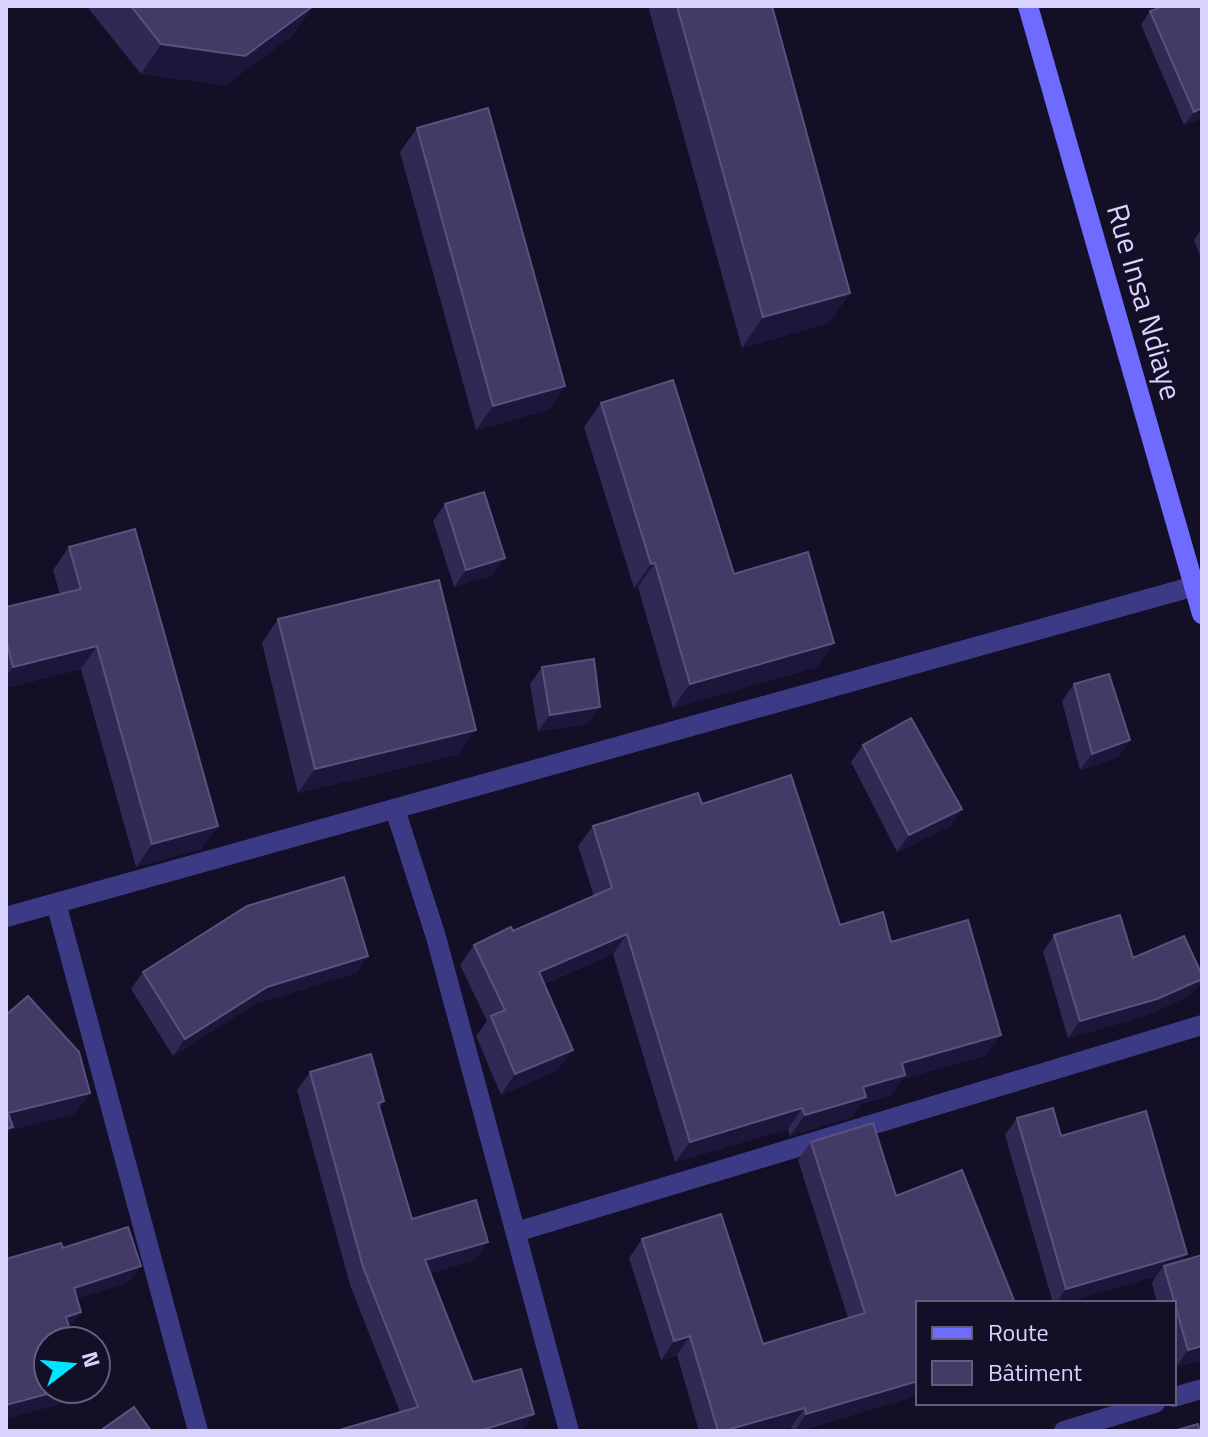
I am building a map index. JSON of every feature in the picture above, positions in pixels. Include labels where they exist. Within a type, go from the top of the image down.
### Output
[{"type":"main road","name":"Rue Insa Ndiaye","points":[[1028,6],[1198,585],[1202,614]]},
{"type":"street","points":[[6,917],[1198,585]]},
{"type":"street","points":[[395,809],[436,937],[569,1431]]},
{"type":"street","points":[[56,903],[198,1431]]},
{"type":"street","points":[[516,1232],[1202,1025]]},
{"type":"street","points":[[1176,1396],[1202,1389]]},
{"type":"street","points":[[1064,1431],[1148,1405]]},
{"type":"building","points":[[131,6],[313,6],[245,56],[161,44]]},
{"type":"building","points":[[677,6],[772,6],[850,293],[763,317]]},
{"type":"building","points":[[1165,6],[1202,6],[1202,108],[1194,112],[1150,11]]},
{"type":"building","points":[[488,108],[565,386],[493,406],[417,128]]},
{"type":"building","points":[[673,380],[734,574],[808,552],[834,643],[690,684],[655,563],[651,564],[601,403]]},
{"type":"building","points":[[484,492],[505,558],[466,570],[445,504]]},
{"type":"building","points":[[135,529],[218,826],[152,844],[97,646],[13,667],[6,639],[6,607],[81,589],[69,547]]},
{"type":"building","points":[[439,580],[476,730],[315,769],[278,619]]},
{"type":"building","points":[[594,659],[600,707],[550,715],[542,667]]},
{"type":"building","points":[[1109,674],[1130,740],[1092,754],[1074,684]]},
{"type":"building","points":[[911,718],[962,809],[909,835],[863,745]]},
{"type":"building","points":[[791,775],[840,925],[883,912],[891,942],[968,920],[1001,1035],[902,1063],[905,1075],[863,1087],[866,1097],[805,1115],[802,1108],[690,1142],[627,934],[539,972],[573,1050],[515,1074],[491,1016],[505,1010],[474,945],[511,927],[513,931],[612,888],[593,826],[698,793],[702,804]]},
{"type":"building","points":[[344,877],[368,956],[267,987],[185,1039],[143,972],[247,906]]},
{"type":"building","points":[[1120,915],[1133,958],[1184,936],[1202,979],[1157,999],[1080,1021],[1054,935]]},
{"type":"building","points":[[28,996],[79,1052],[90,1093],[8,1113],[13,1127],[6,1129],[6,1015]]},
{"type":"building","points":[[371,1054],[384,1101],[378,1103],[412,1219],[476,1200],[488,1242],[425,1260],[473,1382],[521,1369],[534,1414],[479,1431],[336,1431],[418,1407],[363,1267],[310,1072]]},
{"type":"building","points":[[1053,1108],[1061,1136],[1146,1111],[1187,1254],[1066,1289],[1017,1118]]},
{"type":"building","points":[[873,1123],[896,1196],[962,1170],[1014,1301],[916,1301],[916,1382],[806,1414],[805,1408],[718,1431],[690,1336],[674,1341],[642,1239],[721,1214],[763,1344],[865,1313],[811,1142]]},
{"type":"building","points":[[128,1227],[141,1266],[74,1288],[81,1312],[66,1317],[68,1325],[32,1325],[32,1398],[6,1405],[6,1259],[61,1243],[63,1248]]},
{"type":"building","points":[[1202,1255],[1202,1346],[1188,1350],[1164,1266]]},
{"type":"building","points":[[134,1407],[151,1431],[100,1431]]},
{"type":"building","points":[[1198,1424],[1200,1431],[1174,1431]]}]
